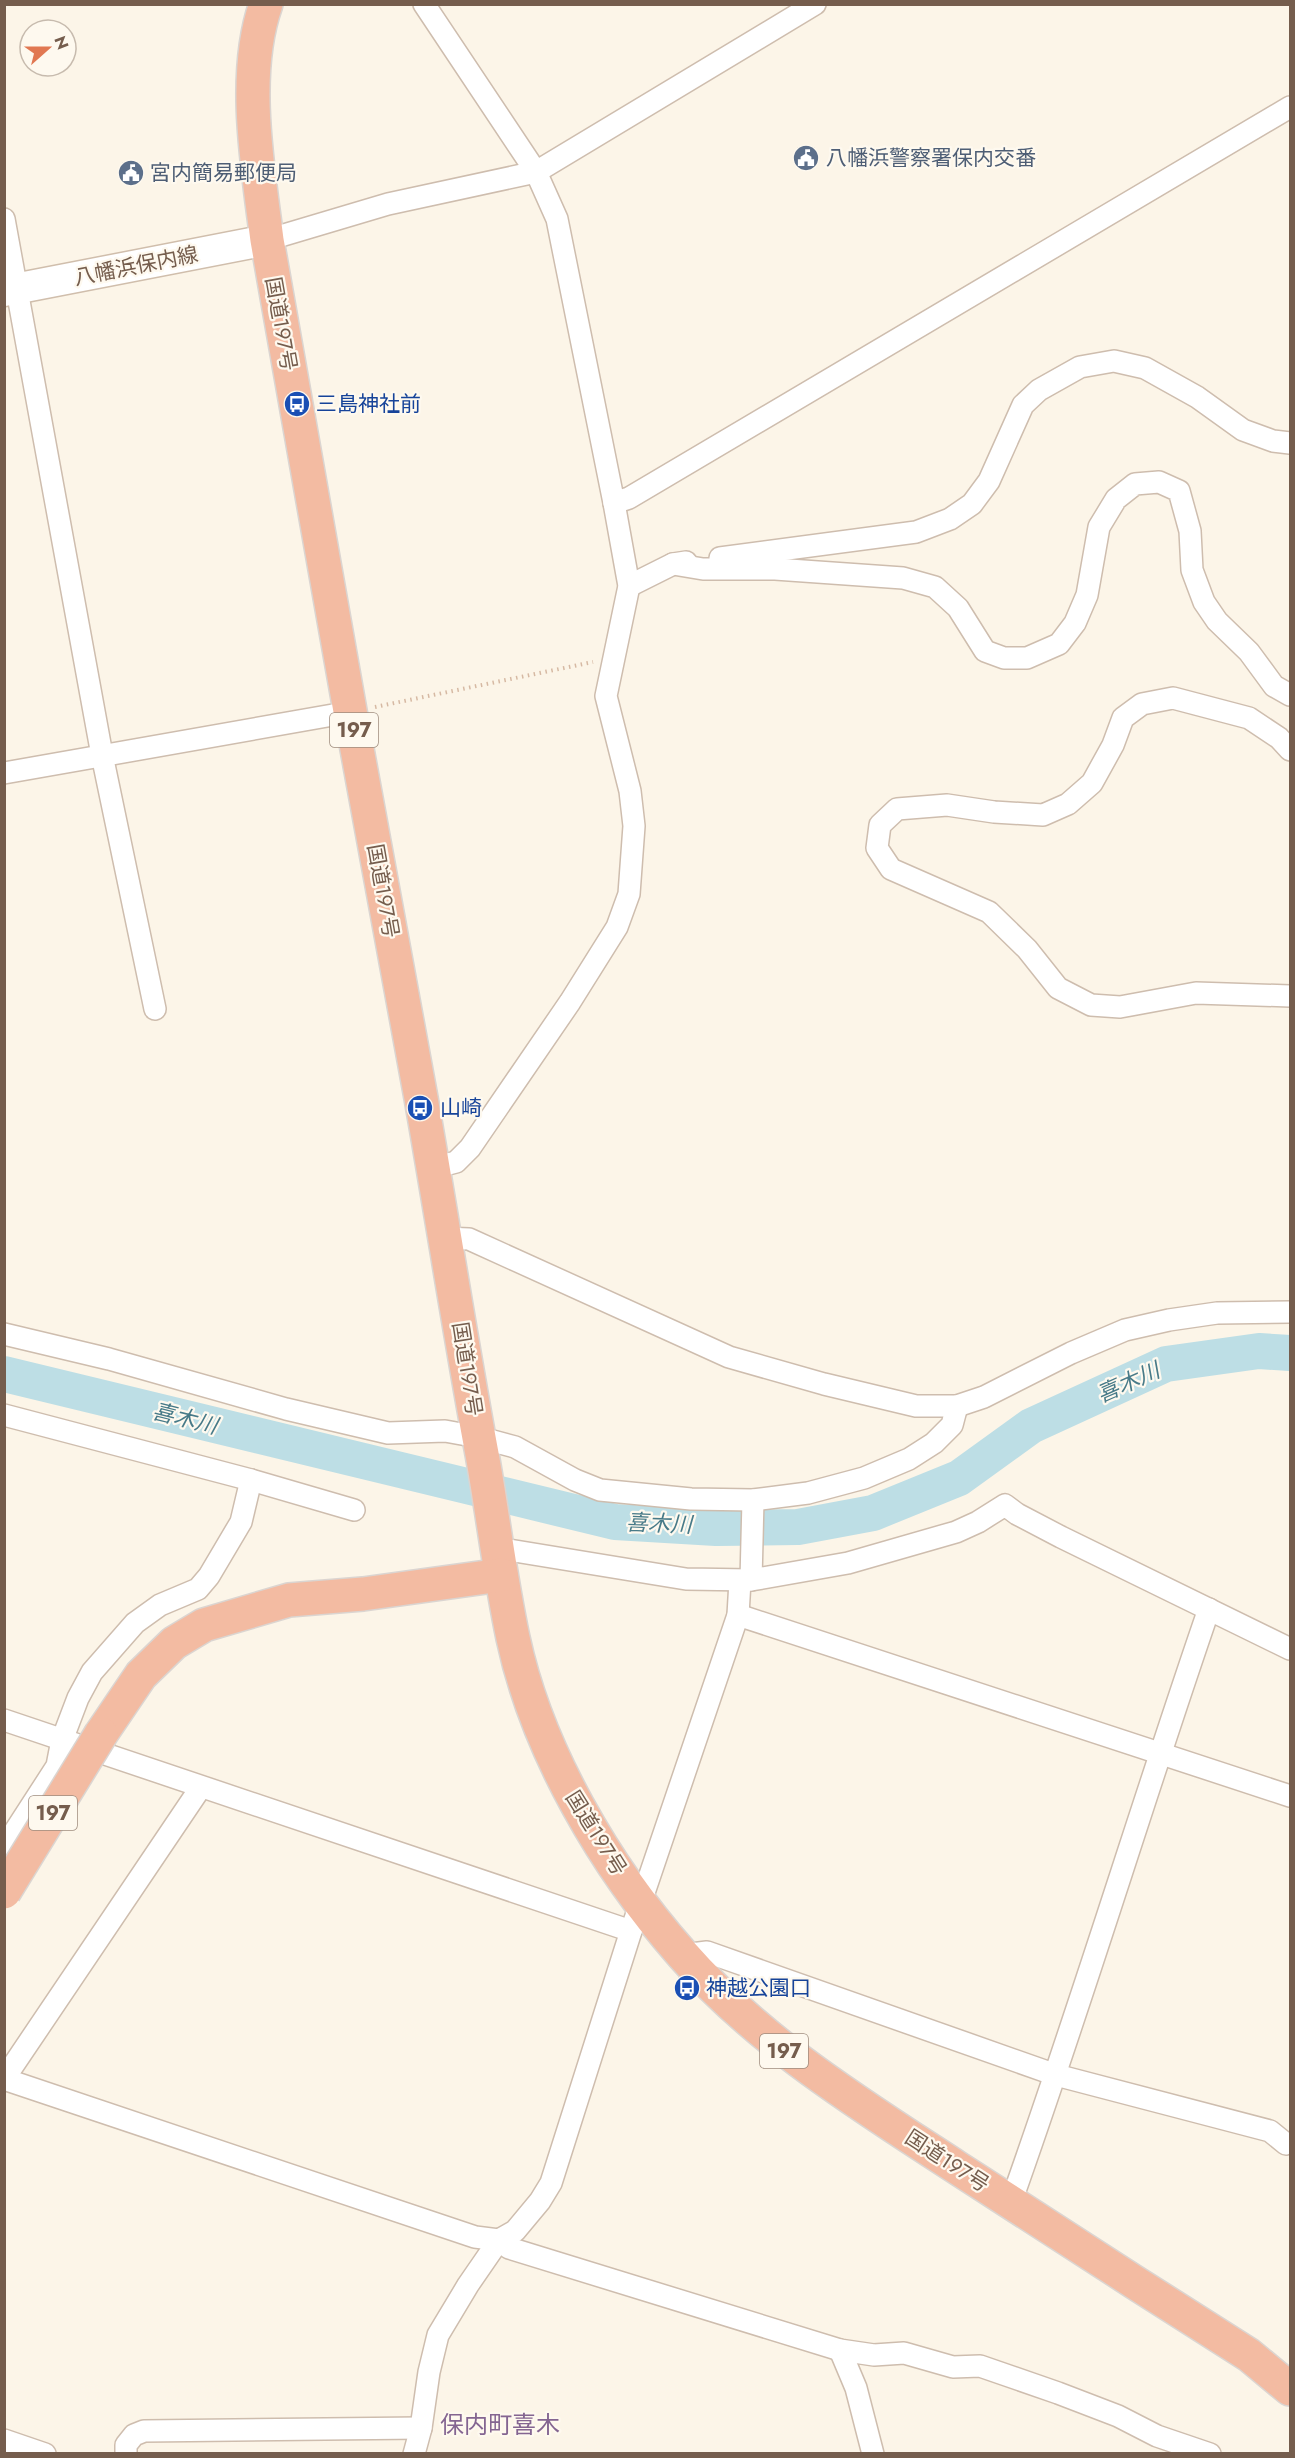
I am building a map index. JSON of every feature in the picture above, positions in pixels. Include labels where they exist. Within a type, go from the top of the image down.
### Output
[{"type":"highway","name":"国道197号","points":[[266,4],[260,21],[254,74],[254,140],[267,240],[433,1168],[514,1644],[526,1684],[565,1783],[636,1918],[683,1955],[732,2006],[783,2050],[855,2102],[1249,2355],[1290,2389]]},
{"type":"highway","name":"197","points":[[4,1892],[101,1734],[141,1676],[174,1643],[204,1625],[289,1600],[363,1594],[497,1552]]},
{"type":"main road","name":"八幡浜保内線","points":[[11,290],[267,240]]},
{"type":"street","points":[[424,4],[536,172],[557,219],[629,586],[612,658],[606,696],[630,791],[634,826],[629,894],[617,927],[570,1002],[470,1148],[456,1162],[433,1168]]},
{"type":"street","points":[[267,240],[388,204],[536,172],[815,4]]},
{"type":"street","points":[[614,503],[629,498],[1290,107]]},
{"type":"street","points":[[4,219],[11,290],[102,755],[155,1009]]},
{"type":"street","points":[[629,586],[673,564],[916,532],[950,519],[972,504],[989,481],[1023,405],[1039,390],[1080,367],[1114,361],[1145,368],[1197,397],[1243,430],[1273,441],[1290,443]]},
{"type":"street","points":[[673,564],[703,569],[775,569],[903,578],[935,587],[958,608],[985,651],[1004,658],[1027,658],[1059,644],[1075,623],[1087,595],[1100,527],[1116,499],[1136,484],[1159,482],[1179,491],[1190,531],[1192,570],[1204,602],[1217,621],[1250,652],[1274,686],[1290,695]]},
{"type":"street","points":[[1290,750],[1279,738],[1249,718],[1173,698],[1142,704],[1123,718],[1113,745],[1092,783],[1068,804],[1043,815],[994,812],[947,805],[897,809],[880,825],[877,848],[891,869],[989,912],[1027,949],[1058,988],[1091,1005],[1120,1007],[1196,993],[1290,996]]},
{"type":"street","points":[[4,773],[295,724],[350,712]]},
{"type":"street","points":[[445,1238],[469,1239],[729,1357],[824,1384],[916,1406],[957,1406],[984,1397],[1071,1353],[1125,1330],[1169,1320],[1217,1313],[1290,1312]]},
{"type":"street","points":[[4,1334],[109,1359],[286,1409],[387,1433],[445,1431],[480,1446],[515,1447],[575,1480],[600,1490],[753,1505],[864,1478],[909,1459],[934,1443],[952,1425],[957,1406]]},
{"type":"street","points":[[4,1415],[251,1480],[354,1510]]},
{"type":"street","points":[[4,1848],[57,1766],[62,1740],[78,1698],[92,1672],[135,1623],[159,1605],[198,1588],[209,1576],[241,1522],[251,1480]]},
{"type":"street","points":[[414,2454],[438,2335],[468,2285],[500,2240],[515,2231],[540,2201],[551,2183],[636,1918],[738,1615],[747,1577],[753,1505]]},
{"type":"street","points":[[497,1552],[687,1579],[747,1577],[848,1563],[956,1532],[1005,1506],[1053,1533],[1290,1649]]},
{"type":"street","points":[[1011,2202],[1056,2075],[1159,1753],[1209,1609]]},
{"type":"street","points":[[738,1615],[1290,1796]]},
{"type":"street","points":[[4,1720],[201,1787],[636,1918]]},
{"type":"street","points":[[201,1787],[5,2079],[475,2237],[500,2240],[509,2248],[840,2350],[874,2355],[904,2354],[953,2367],[980,2366],[1058,2393],[1118,2416],[1157,2436],[1210,2454]]},
{"type":"street","points":[[683,1955],[707,1952],[1056,2075],[1270,2131],[1286,2144]]},
{"type":"street","points":[[840,2350],[856,2388],[873,2454]]},
{"type":"street","points":[[126,2454],[126,2445],[134,2435],[144,2431],[421,2428]]},
{"type":"street","points":[[10,2446],[45,2454]]},
{"type":"path","points":[[350,712],[612,658]]},
{"type":"waterway","name":"喜木川","points":[[4,1374],[615,1522],[716,1528],[798,1527],[873,1513],[959,1478],[1031,1426],[1166,1364],[1259,1351],[1290,1353]]},
{"type":"place","name":"八幡浜警察署保内交番","points":[[806,158]]},
{"type":"place","name":"宮内簡易郵便局","points":[[131,173]]},
{"type":"place","name":"三島神社前","points":[[297,404]]},
{"type":"place","name":"山崎","points":[[420,1108]]},
{"type":"place","name":"神越公園口","points":[[687,1988]]},
{"type":"district","name":"保内町喜木","points":[[500,2424]]}]
